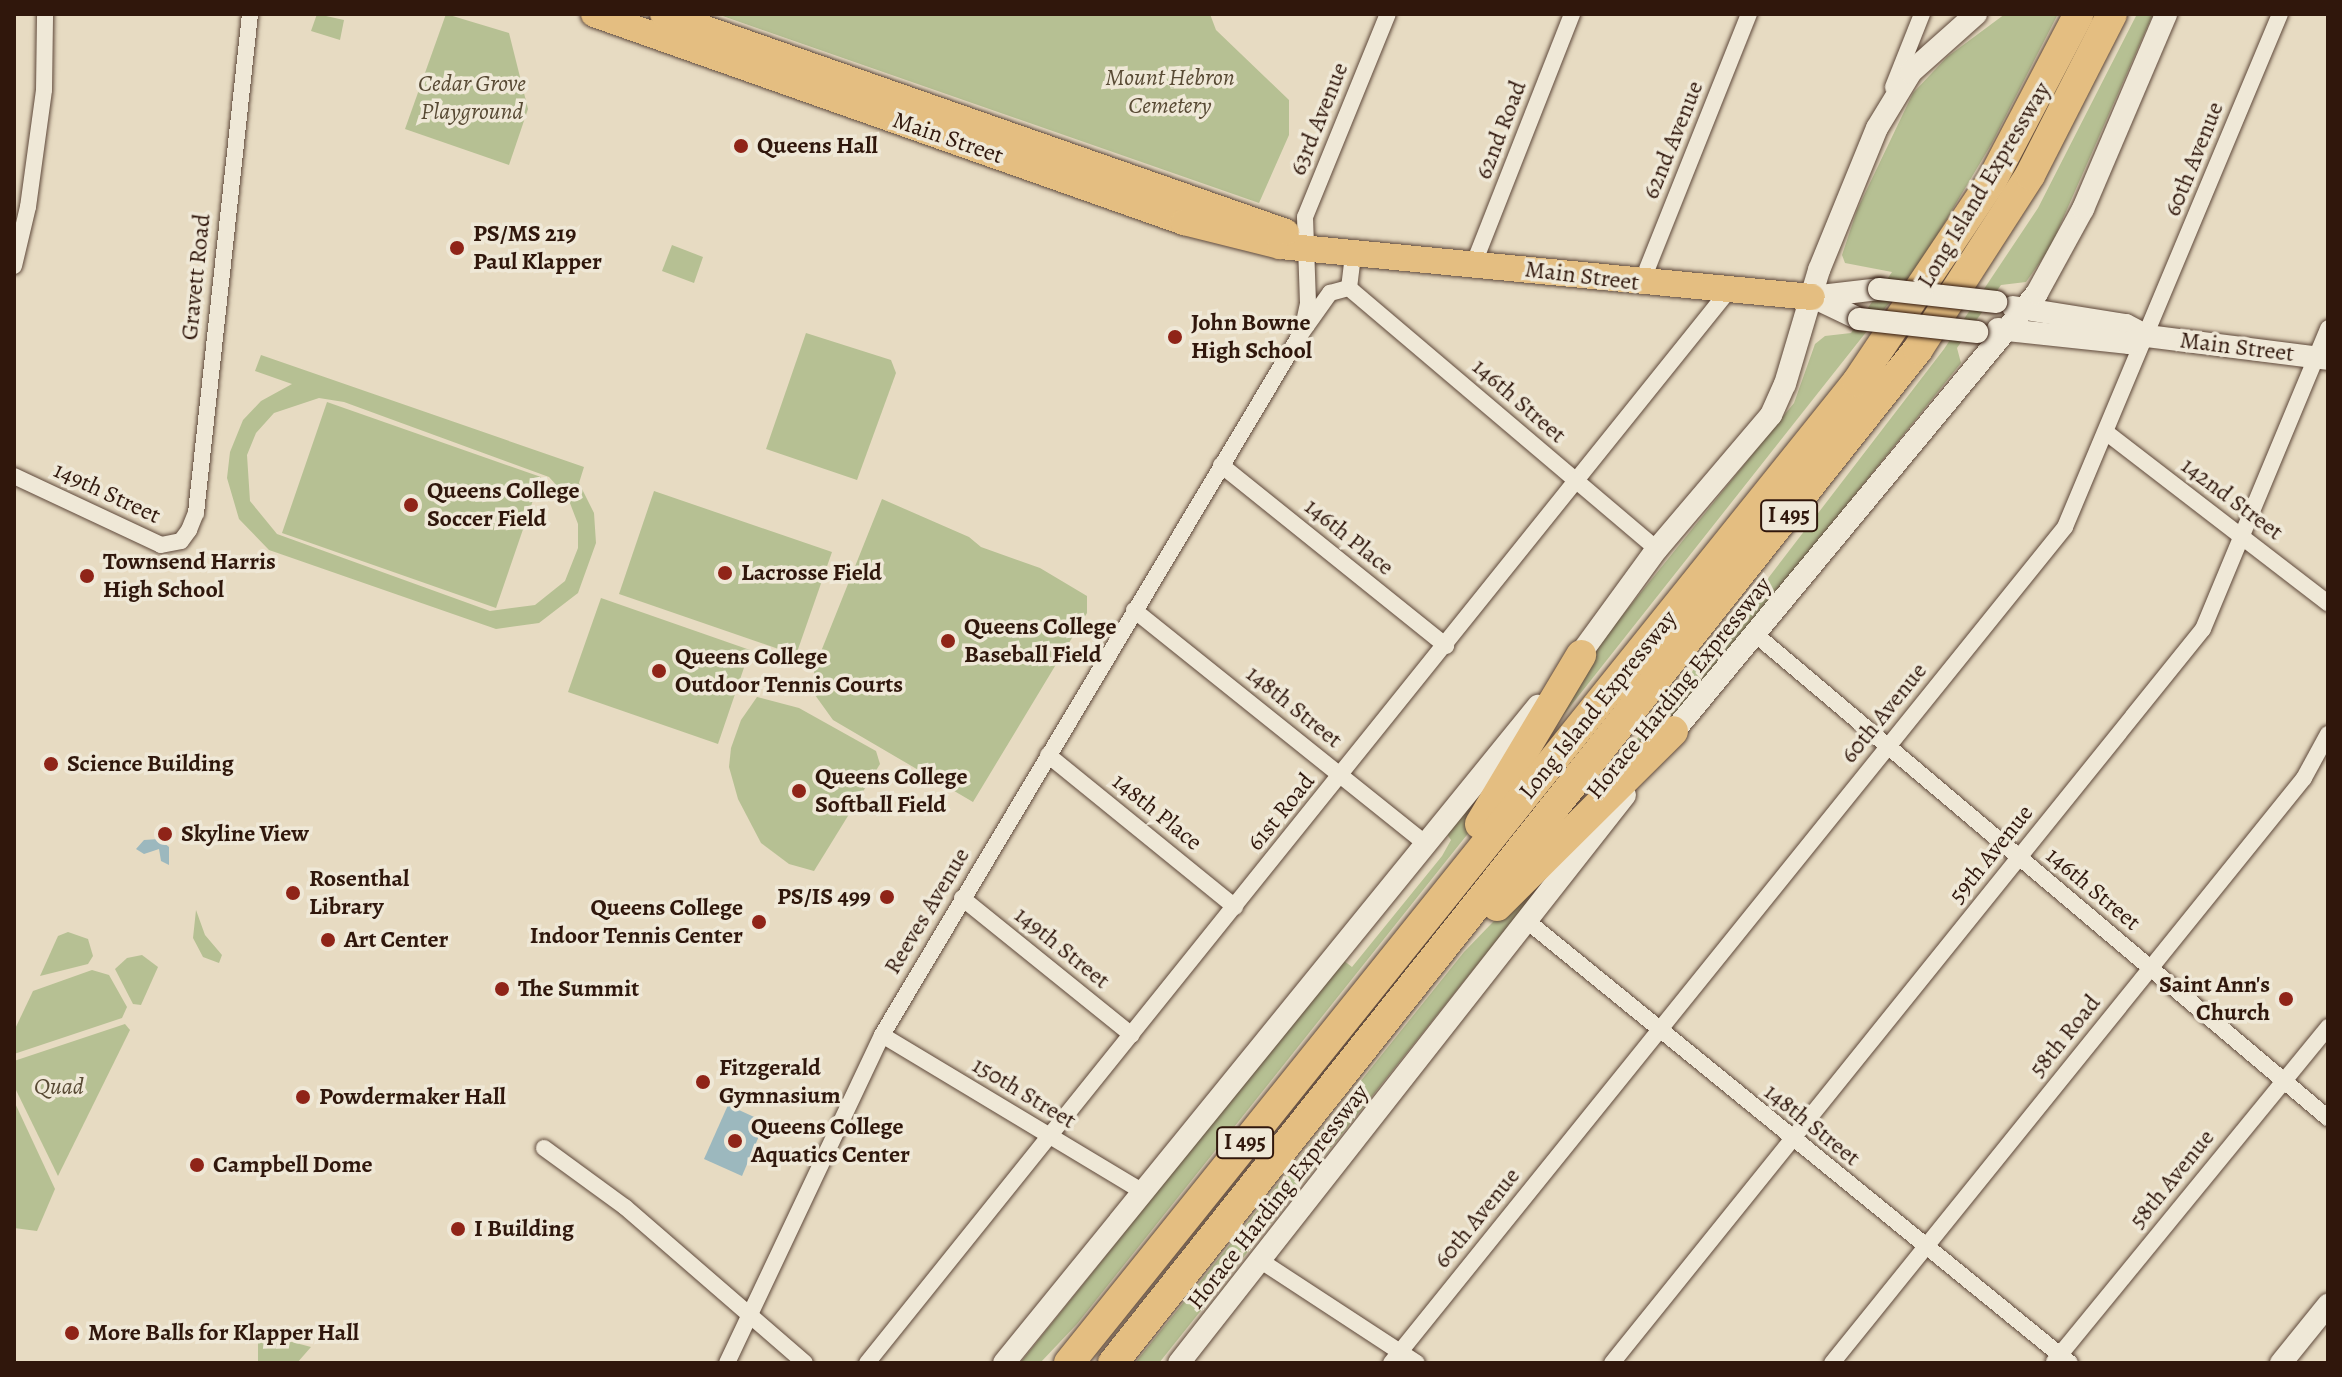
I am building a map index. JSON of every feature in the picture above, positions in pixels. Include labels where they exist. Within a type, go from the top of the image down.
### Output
[{"type":"highway","name":"Long Island Expressway","points":[[1069,1363],[1874,359],[1991,182],[2079,14]]},
{"type":"highway","name":"Long Island Expressway","points":[[1113,1363],[1918,349],[2030,175],[2112,14]]},
{"type":"highway","points":[[1384,970],[1505,786],[1581,655]]},
{"type":"highway","points":[[1413,983],[1673,731]]},
{"type":"highway","points":[[1054,1363],[1107,1316]]},
{"type":"main road","name":"Main Street","points":[[594,14],[1184,222],[1280,246],[1354,249],[1641,284],[1812,297],[1879,289],[1996,302],[2024,311],[2126,325],[2147,336],[2322,358]]},
{"type":"main road","name":"Main Street","points":[[663,14],[1286,232],[1305,245]]},
{"type":"main road","points":[[1004,1363],[1316,982],[1424,842],[1581,655],[1657,549],[1771,415],[1812,297],[1877,128],[1911,72],[1976,14]]},
{"type":"main road","name":"Horace Harding Expressway","points":[[1179,1363],[1673,731],[2024,311],[2074,229],[2166,14]]},
{"type":"main road","name":"Main Street","points":[[1812,297],[1859,319],[1977,332],[2009,328],[2129,343],[2147,336]]},
{"type":"main road","points":[[2281,1363],[2328,1305]]},
{"type":"street","points":[[14,266],[28,207],[44,90],[45,14]]},
{"type":"street","name":"Gravett Road","points":[[181,541],[196,513],[250,14]]},
{"type":"street","name":"63rd Avenue","points":[[1305,245],[1305,217],[1388,14]]},
{"type":"street","name":"62nd Road","points":[[1474,263],[1572,14]]},
{"type":"street","name":"62nd Avenue","points":[[1641,284],[1749,14]]},
{"type":"street","points":[[1877,128],[1922,14]]},
{"type":"street","name":"60th Avenue","points":[[1395,1358],[2065,527],[2107,433],[2280,14]]},
{"type":"street","name":"Reeves Avenue","points":[[1300,335],[1308,303],[1305,245]]},
{"type":"street","points":[[1349,288],[1354,249]]},
{"type":"street","name":"Reeves Avenue","points":[[727,1363],[882,1035],[1300,335],[1330,293],[1349,288]]},
{"type":"street","name":"146th Street","points":[[1349,288],[1657,549]]},
{"type":"street","name":"61st Road","points":[[867,1363],[1729,290]]},
{"type":"street","name":"59th Avenue","points":[[1612,1363],[2203,629],[2322,358],[2328,328]]},
{"type":"street","name":"142nd Street","points":[[2107,433],[2328,603]]},
{"type":"street","name":"146th Place","points":[[1221,465],[1446,646]]},
{"type":"street","name":"149th Street","points":[[14,476],[161,545],[181,541]]},
{"type":"street","name":"148th Street","points":[[1134,610],[1424,842]]},
{"type":"street","name":"146th Street","points":[[1755,634],[2328,1118]]},
{"type":"street","name":"58th Road","points":[[1832,1363],[2304,778],[2328,734]]},
{"type":"street","name":"148th Place","points":[[1048,755],[1235,907]]},
{"type":"street","name":"149th Street","points":[[962,898],[1132,1035]]},
{"type":"street","name":"148th Street","points":[[1527,921],[2061,1360]]},
{"type":"street","name":"58th Avenue","points":[[2061,1360],[2328,1027]]},
{"type":"street","name":"150th Street","points":[[882,1035],[1142,1191]]},
{"type":"street","points":[[544,1148],[625,1207],[805,1363]]},
{"type":"street","points":[[1261,1261],[1395,1358],[1417,1363]]},
{"type":"green space","points":[[317,14],[344,20],[340,40],[311,31]]},
{"type":"green space","name":"Cedar Grove Playground","points":[[446,14],[509,33],[528,109],[509,165],[405,129]]},
{"type":"green space","name":"Mount Hebron Cemetery","points":[[717,14],[1210,14],[1216,30],[1289,100],[1289,135],[1259,203]]},
{"type":"green space","points":[[2005,14],[2058,14],[1992,143],[1920,264],[1531,756],[1592,653],[1794,403],[1815,344],[1825,336],[1851,333],[1892,272],[1845,263],[1842,255],[1857,210],[1913,93],[1947,57]]},
{"type":"green space","points":[[2137,14],[2153,14],[2050,248],[2026,282],[2001,285],[1957,348],[1961,363],[1685,706],[1583,805],[1766,581],[1944,349],[2038,208]]},
{"type":"green space","points":[[672,245],[703,257],[694,283],[662,271]]},
{"type":"green space","points":[[806,333],[891,360],[896,373],[857,480],[766,449]]},
{"type":"green space","points":[[261,355],[584,467],[579,483],[594,513],[596,543],[578,593],[539,623],[496,629],[269,550],[239,519],[227,478],[230,452],[243,420],[261,401],[292,384],[255,371]],"holes":[[[319,398],[344,402],[549,477],[568,498],[578,524],[578,548],[565,581],[535,605],[490,611],[277,534],[250,501],[247,455],[256,433],[274,413]]]},
{"type":"green space","name":"Queens College Soccer Field","points":[[327,402],[541,477],[496,608],[282,533]]},
{"type":"green space","name":"Lacrosse Field","points":[[654,491],[832,552],[796,655],[619,594]]},
{"type":"green space","name":"Queens College Baseball Field","points":[[882,499],[969,537],[981,547],[1040,568],[1087,596],[1087,613],[973,802],[833,720],[815,695],[814,669]]},
{"type":"green space","name":"Queens College Outdoor Tennis Courts","points":[[601,598],[750,650],[718,744],[568,692]]},
{"type":"green space","name":"Queens College Softball Field","points":[[757,697],[799,708],[876,751],[880,764],[814,871],[789,864],[761,843],[738,799],[729,767],[731,748],[741,720]]},
{"type":"green space","points":[[1500,766],[1474,826],[1077,1324],[1040,1363],[1020,1363],[1343,960],[1352,967],[1442,856],[1451,840],[1447,834]]},
{"type":"green space","points":[[1599,812],[1159,1363],[1135,1363],[1464,952]]},
{"type":"green space","points":[[196,910],[205,935],[222,955],[219,963],[203,957],[193,938]]},
{"type":"green space","points":[[68,932],[88,939],[93,956],[88,964],[40,976],[58,936]]},
{"type":"green space","points":[[142,955],[158,967],[141,1005],[133,1004],[115,969],[127,958]]},
{"type":"green space","points":[[92,970],[109,975],[127,1007],[122,1018],[14,1054],[14,1031],[33,991]]},
{"type":"green space","name":"Quad","points":[[125,1024],[130,1030],[58,1176],[14,1086],[14,1061]]},
{"type":"green space","points":[[14,1101],[55,1189],[37,1231],[14,1228]]},
{"type":"green space","points":[[258,1333],[311,1347],[297,1363],[258,1363]]},
{"type":"water","points":[[159,839],[169,847],[169,865],[161,861],[159,849],[144,854],[136,849],[144,840]]},
{"type":"water","name":"Queens College Aquatics Center","points":[[728,1105],[765,1122],[742,1176],[704,1159]]},
{"type":"place","name":"Queens Hall","points":[[741,146]]},
{"type":"place","name":"PS/MS 219 Paul Klapper","points":[[457,248]]},
{"type":"place","name":"John Bowne High School","points":[[1175,337]]},
{"type":"place","name":"Queens College Soccer Field","points":[[411,505]]},
{"type":"place","name":"Lacrosse Field","points":[[725,573]]},
{"type":"place","name":"Townsend Harris High School","points":[[87,576]]},
{"type":"place","name":"Queens College Baseball Field","points":[[948,641]]},
{"type":"place","name":"Queens College Outdoor Tennis Courts","points":[[659,671]]},
{"type":"place","name":"Science Building","points":[[51,764]]},
{"type":"place","name":"Queens College Softball Field","points":[[799,791]]},
{"type":"place","name":"Skyline View","points":[[165,834]]},
{"type":"place","name":"Rosenthal Library","points":[[293,893]]},
{"type":"place","name":"PS/IS 499","points":[[887,897]]},
{"type":"place","name":"Queens College Indoor Tennis Center","points":[[759,922]]},
{"type":"place","name":"Art Center","points":[[328,940]]},
{"type":"place","name":"The Summit","points":[[502,989]]},
{"type":"place","name":"Saint Ann's Church","points":[[2286,999]]},
{"type":"place","name":"Fitzgerald Gymnasium","points":[[703,1082]]},
{"type":"place","name":"Powdermaker Hall","points":[[303,1097]]},
{"type":"place","name":"Queens College Aquatics Center","points":[[735,1141]]},
{"type":"place","name":"Campbell Dome","points":[[197,1165]]},
{"type":"place","name":"I Building","points":[[458,1229]]},
{"type":"place","name":"More Balls for Klapper Hall","points":[[72,1333]]}]
